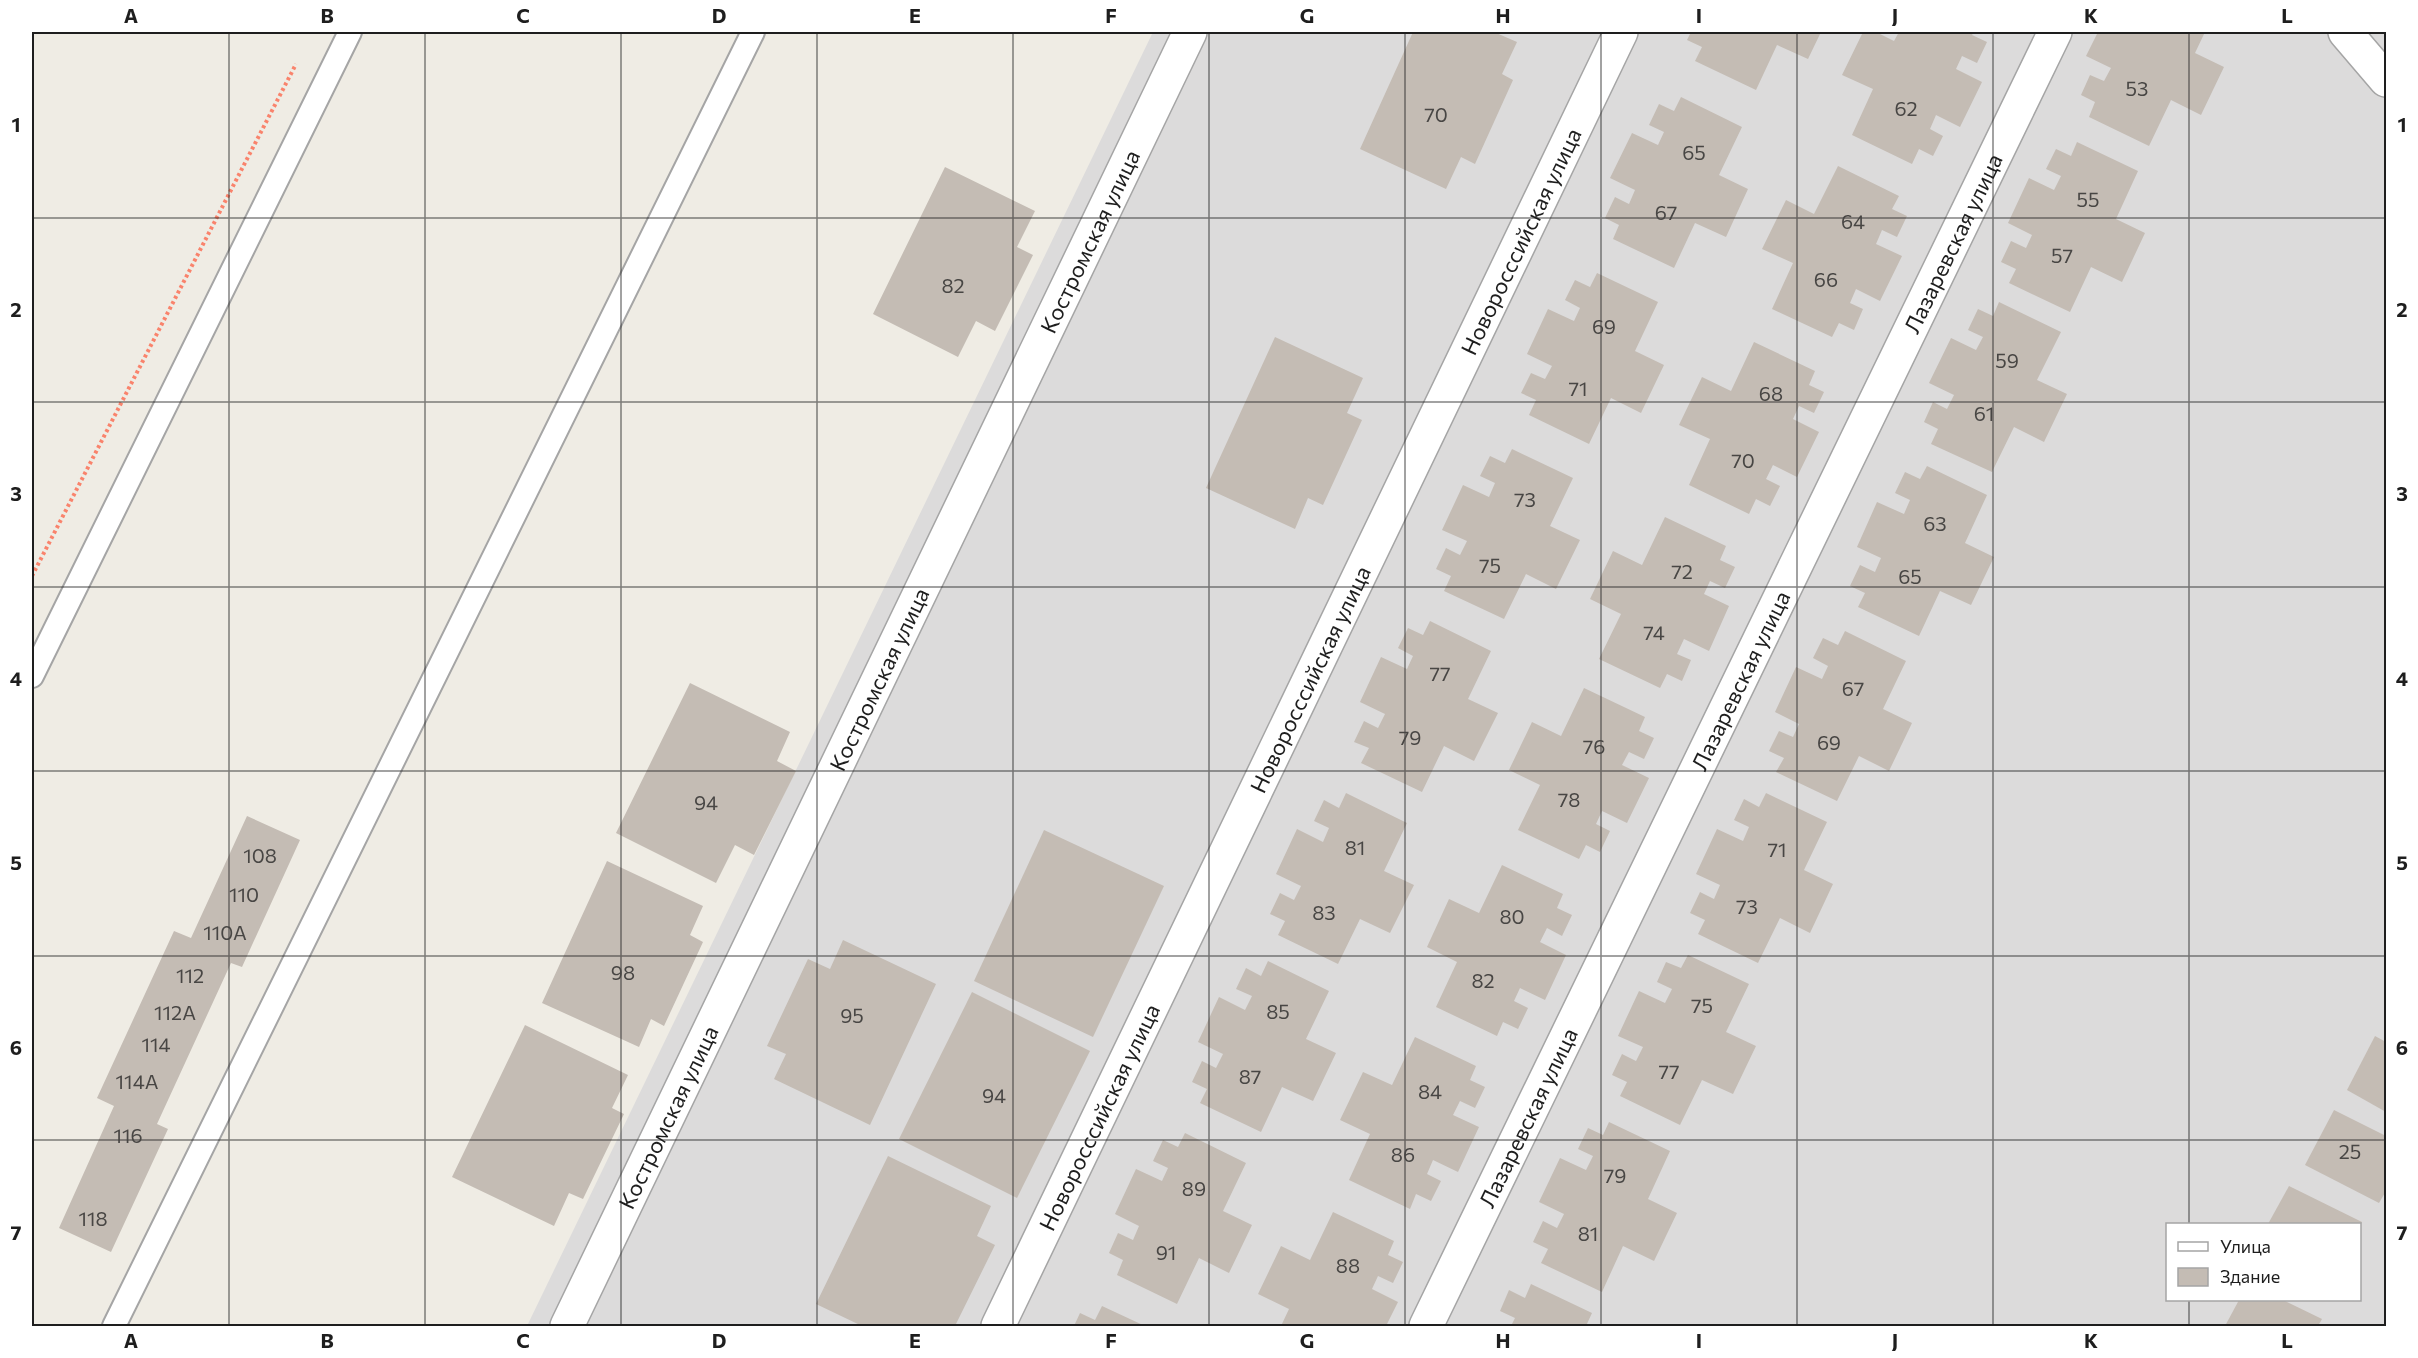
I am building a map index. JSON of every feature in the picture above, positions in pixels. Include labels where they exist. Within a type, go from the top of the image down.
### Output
[{"type":"street","name":"Костромская улица","points":[[567,1326],[1190,32]]},
{"type":"street","name":"Новоросссийская улица","points":[[998,1326],[1621,32]]},
{"type":"street","name":"Лазаревская улица","points":[[1426,1326],[2055,32]]},
{"type":"street","points":[[2345,32],[2386,80]]},
{"type":"lane","points":[[32,676],[350,32]]},
{"type":"lane","points":[[114,1326],[753,32]]},
{"type":"path","points":[[32,576],[297,63]]},
{"type":"shaded area","points":[[1153,32],[2386,32],[2386,1326],[527,1326]]},
{"type":"building","points":[[1413,32],[1494,32],[1517,42],[1502,74],[1513,80],[1475,164],[1461,157],[1446,189],[1360,149]]},
{"type":"building","points":[[1691,32],[1821,32],[1808,59],[1777,45],[1756,90],[1695,61],[1702,47],[1687,40]]},
{"type":"building","points":[[1863,32],[1876,32],[1894,41],[1899,32],[1974,32],[1972,35],[1987,42],[1977,63],[1962,56],[1956,69],[1982,82],[1960,127],[1936,115],[1930,129],[1943,136],[1933,156],[1919,149],[1912,164],[1852,135],[1873,89],[1842,75]]},
{"type":"building","points":[[2098,32],[2205,32],[2195,53],[2224,67],[2201,115],[2171,100],[2149,146],[2089,117],[2095,102],[2081,95],[2090,75],[2104,81],[2111,68],[2086,56]]},
{"type":"building","points":[[1681,97],[1742,127],[1719,175],[1748,189],[1726,237],[1695,223],[1674,268],[1613,239],[1619,225],[1605,218],[1615,197],[1629,204],[1635,190],[1610,178],[1632,133],[1658,145],[1664,132],[1649,125],[1659,104],[1674,111]]},
{"type":"building","points":[[2077,142],[2138,171],[2116,219],[2145,233],[2122,282],[2091,267],[2070,312],[2009,283],[2016,269],[2001,262],[2011,241],[2026,248],[2032,235],[2008,223],[2029,178],[2054,190],[2061,176],[2046,169],[2056,149],[2071,156]]},
{"type":"building","points":[[1838,166],[1899,196],[1892,209],[1907,216],[1897,237],[1882,230],[1876,244],[1902,256],[1880,301],[1856,289],[1850,303],[1863,309],[1854,330],[1839,323],[1832,337],[1772,309],[1793,263],[1762,249],[1786,200],[1814,214]]},
{"type":"building","points":[[945,167],[1035,211],[1017,247],[1033,255],[995,331],[976,321],[958,357],[873,314]]},
{"type":"building","points":[[1597,273],[1658,302],[1635,351],[1664,365],[1641,413],[1611,398],[1589,444],[1529,415],[1536,400],[1521,393],[1531,373],[1545,379],[1552,366],[1527,354],[1548,309],[1574,321],[1580,308],[1565,300],[1575,280],[1590,287]]},
{"type":"building","points":[[1999,302],[2061,332],[2037,380],[2067,394],[2044,442],[2014,427],[1992,472],[1931,444],[1938,429],[1924,422],[1933,402],[1947,409],[1954,395],[1929,383],[1951,338],[1976,350],[1983,337],[1968,330],[1978,309],[1993,316]]},
{"type":"building","points":[[1275,337],[1363,378],[1347,413],[1362,420],[1323,505],[1308,498],[1295,529],[1206,488]]},
{"type":"building","points":[[1754,342],[1815,371],[1809,385],[1824,392],[1814,413],[1799,406],[1793,419],[1819,432],[1797,477],[1773,465],[1766,479],[1780,486],[1770,506],[1756,499],[1749,514],[1689,485],[1710,439],[1679,425],[1702,377],[1731,391]]},
{"type":"building","points":[[1512,449],[1573,478],[1550,526],[1580,540],[1556,589],[1526,574],[1504,619],[1444,591],[1451,576],[1436,569],[1446,548],[1460,555],[1467,541],[1442,530],[1463,485],[1489,497],[1495,483],[1480,476],[1490,456],[1505,463]]},
{"type":"building","points":[[1927,466],[1987,495],[1965,543],[1994,557],[1971,605],[1940,591],[1919,636],[1858,607],[1865,593],[1850,586],[1860,565],[1875,572],[1881,558],[1857,547],[1877,502],[1904,514],[1910,500],[1895,493],[1905,472],[1920,479]]},
{"type":"building","points":[[1665,517],[1726,546],[1720,560],[1735,567],[1725,588],[1710,581],[1704,594],[1729,606],[1709,651],[1684,639],[1677,654],[1691,660],[1682,681],[1667,674],[1660,688],[1599,659],[1621,614],[1590,599],[1613,551],[1642,565]]},
{"type":"building","points":[[1430,621],[1491,651],[1468,699],[1498,713],[1474,761],[1444,746],[1422,792],[1361,763],[1369,748],[1354,742],[1364,721],[1378,728],[1385,714],[1360,702],[1381,657],[1407,669],[1413,656],[1398,648],[1408,628],[1423,635]]},
{"type":"building","points":[[1845,631],[1906,661],[1883,709],[1912,723],[1889,771],[1859,756],[1837,801],[1776,772],[1784,758],[1769,751],[1779,731],[1793,737],[1799,724],[1775,712],[1796,667],[1822,679],[1828,666],[1813,658],[1823,638],[1838,645]]},
{"type":"building","points":[[690,683],[790,732],[777,761],[796,771],[754,855],[735,845],[716,883],[616,833]]},
{"type":"building","points":[[1584,688],[1645,717],[1639,731],[1654,738],[1644,759],[1629,752],[1622,765],[1649,778],[1627,823],[1602,811],[1596,824],[1610,831],[1600,852],[1586,845],[1579,859],[1518,830],[1540,785],[1509,770],[1532,722],[1561,736]]},
{"type":"building","points":[[1346,793],[1407,823],[1384,871],[1414,885],[1390,933],[1360,919],[1338,964],[1278,935],[1285,921],[1270,914],[1280,893],[1294,900],[1301,886],[1276,874],[1297,829],[1323,842],[1329,828],[1314,821],[1324,800],[1339,808]]},
{"type":"building","points":[[1766,793],[1827,822],[1804,870],[1833,884],[1810,933],[1780,918],[1758,963],[1698,934],[1705,920],[1690,913],[1700,892],[1714,899],[1720,885],[1696,874],[1717,829],[1743,841],[1749,827],[1734,820],[1744,799],[1759,807]]},
{"type":"building","points":[[247,816],[300,840],[242,967],[231,963],[157,1124],[168,1129],[111,1252],[59,1228],[114,1106],[97,1098],[174,931],[191,938]]},
{"type":"building","points":[[1044,830],[1164,886],[1093,1037],[974,981]]},
{"type":"building","points":[[607,861],[703,906],[690,935],[703,942],[664,1026],[651,1019],[639,1047],[542,1003]]},
{"type":"building","points":[[1502,865],[1563,894],[1557,908],[1572,915],[1562,936],[1547,928],[1540,942],[1566,955],[1545,1000],[1520,988],[1514,1001],[1528,1008],[1518,1029],[1503,1022],[1497,1036],[1436,1007],[1457,962],[1427,947],[1449,899],[1479,913]]},
{"type":"building","points":[[843,940],[936,984],[870,1125],[774,1079],[786,1054],[767,1046],[808,959],[830,969]]},
{"type":"building","points":[[1688,955],[1749,984],[1726,1032],[1756,1046],[1733,1094],[1702,1080],[1680,1125],[1620,1096],[1627,1082],[1612,1075],[1622,1054],[1636,1061],[1643,1047],[1618,1036],[1639,991],[1665,1003],[1672,989],[1657,982],[1666,962],[1681,968]]},
{"type":"building","points":[[1268,961],[1329,991],[1306,1039],[1336,1053],[1313,1101],[1282,1087],[1261,1132],[1200,1103],[1207,1089],[1192,1082],[1202,1061],[1216,1068],[1223,1054],[1198,1042],[1219,997],[1245,1010],[1252,996],[1236,989],[1246,968],[1261,976]]},
{"type":"building","points":[[972,992],[1090,1051],[1017,1198],[899,1139]]},
{"type":"building","points":[[525,1025],[628,1075],[612,1108],[624,1114],[583,1199],[569,1193],[554,1226],[452,1177]]},
{"type":"building","points":[[2375,1036],[2386,1042],[2386,1112],[2347,1090]]},
{"type":"building","points":[[1415,1037],[1476,1066],[1470,1080],[1485,1087],[1475,1108],[1460,1101],[1453,1115],[1479,1127],[1458,1172],[1433,1160],[1427,1174],[1441,1181],[1431,1201],[1416,1194],[1410,1209],[1349,1180],[1370,1134],[1340,1120],[1363,1072],[1392,1085]]},
{"type":"building","points":[[2334,1110],[2386,1136],[2386,1191],[2379,1203],[2305,1165]]},
{"type":"building","points":[[1609,1122],[1670,1151],[1648,1199],[1677,1213],[1654,1261],[1623,1246],[1602,1292],[1541,1263],[1548,1249],[1533,1242],[1543,1221],[1557,1228],[1564,1214],[1539,1202],[1560,1158],[1586,1170],[1593,1156],[1578,1149],[1588,1128],[1603,1135]]},
{"type":"building","points":[[1185,1133],[1246,1163],[1223,1211],[1252,1225],[1229,1273],[1199,1258],[1177,1304],[1117,1275],[1123,1260],[1109,1253],[1118,1233],[1133,1240],[1139,1226],[1115,1214],[1136,1169],[1162,1181],[1168,1168],[1153,1161],[1163,1140],[1178,1147]]},
{"type":"building","points":[[888,1156],[991,1206],[977,1236],[995,1245],[955,1326],[862,1326],[816,1304]]},
{"type":"building","points":[[2289,1186],[2362,1222],[2361,1224],[2269,1223]]},
{"type":"building","points":[[1333,1212],[1394,1241],[1388,1255],[1403,1262],[1393,1283],[1378,1276],[1372,1289],[1398,1302],[1386,1326],[1281,1326],[1289,1309],[1258,1294],[1281,1246],[1310,1260]]},
{"type":"building","points":[[1531,1284],[1592,1313],[1586,1326],[1511,1326],[1515,1318],[1500,1311],[1509,1290],[1525,1298]]},
{"type":"building","points":[[2238,1301],[2285,1301],[2322,1319],[2318,1326],[2225,1326]]},
{"type":"building","points":[[1102,1306],[1145,1326],[1074,1326],[1080,1313],[1095,1320]]}]
